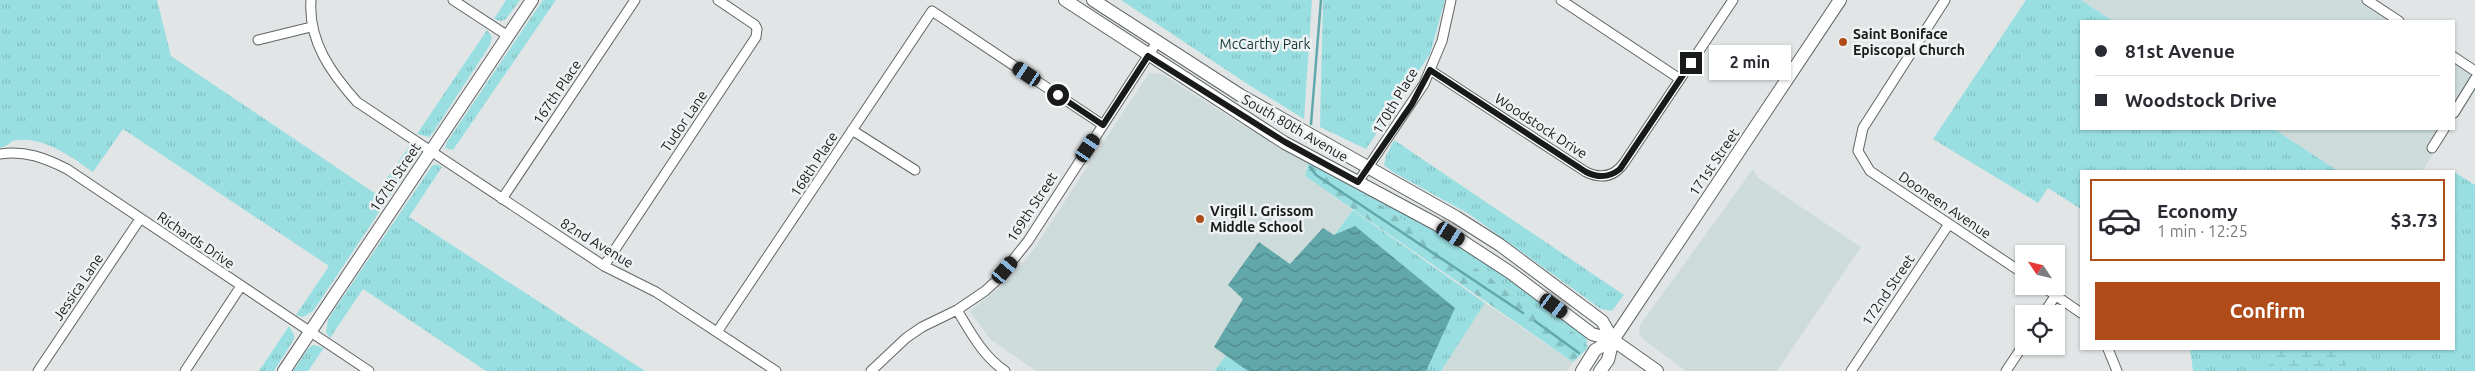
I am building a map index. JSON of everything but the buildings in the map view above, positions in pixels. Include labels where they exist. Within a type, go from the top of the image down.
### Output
[{"type":"street","points":[[258,40],[311,27],[311,0]]},
{"type":"street","points":[[453,0],[508,36]]},
{"type":"street","name":"167th Street","points":[[284,371],[532,0]]},
{"type":"street","name":"167th Place","points":[[502,198],[636,0]]},
{"type":"street","name":"Tudor Lane","points":[[604,266],[756,37],[757,29],[754,26],[718,0]]},
{"type":"street","name":"South 80th Avenue","points":[[1065,0],[1148,56],[1285,142],[1436,224],[1511,273],[1592,334],[1613,340],[1657,371]]},
{"type":"street","name":"South 80th Avenue","points":[[1093,0],[1240,95],[1456,217],[1500,245],[1602,320],[1613,340]]},
{"type":"street","name":"170th Place","points":[[1358,182],[1412,104],[1430,70],[1442,41],[1451,0]]},
{"type":"street","points":[[1562,0],[1680,79]]},
{"type":"street","name":"Woodstock Drive","points":[[1430,70],[1586,172],[1600,177],[1615,173],[1620,169],[1733,0]]},
{"type":"street","name":"171st Street","points":[[1600,371],[1608,360],[1613,340],[1840,0]]},
{"type":"street","name":"Dooneen Avenue","points":[[1945,0],[1863,128],[1858,151],[1870,170],[2015,268]]},
{"type":"street","points":[[2367,0],[2397,20]]},
{"type":"street","name":"168th Place","points":[[718,332],[932,11],[1103,125]]},
{"type":"street","name":"82nd Avenue","points":[[311,27],[322,54],[336,78],[357,102],[604,266],[656,292],[776,371]]},
{"type":"street","name":"169th Street","points":[[871,371],[906,338],[957,310],[985,291],[1014,260],[1157,42]]},
{"type":"street","points":[[2455,59],[2475,72]]},
{"type":"street","points":[[2455,111],[2475,79]]},
{"type":"street","points":[[852,130],[915,170]]},
{"type":"street","points":[[2432,148],[2443,130]]},
{"type":"street","name":"Richards Drive","points":[[0,154],[22,153],[49,160],[67,169],[369,371]]},
{"type":"street","name":"Jessica Lane","points":[[38,371],[140,219]]},
{"type":"street","name":"172nd Street","points":[[1851,371],[1949,224]]},
{"type":"street","points":[[185,371],[241,286]]},
{"type":"street","points":[[2050,305],[2056,295],[2080,312]]},
{"type":"street","points":[[957,310],[978,344],[1005,371]]},
{"type":"street","name":"171st Street","points":[[1582,371],[1595,350],[1613,340]]},
{"type":"street","points":[[2108,350],[2117,371]]},
{"type":"street","points":[[2006,371],[2017,355]]},
{"type":"shaded area","points":[[2081,0],[2375,0],[2405,20],[2111,20]]},
{"type":"shaded area","points":[[2455,53],[2475,64],[2475,91],[2455,121]]},
{"type":"shaded area","name":"Virgil I. Grissom Middle School","points":[[1149,73],[1162,74],[1239,123],[1309,161],[1305,176],[1353,210],[1333,235],[1323,229],[1214,371],[1036,371],[990,339],[970,311],[1011,278],[1033,250]]},
{"type":"shaded area","points":[[2276,130],[2449,130],[2423,170],[2336,170]]},
{"type":"shaded area","points":[[1753,169],[1758,178],[1861,247],[1777,371],[1686,371],[1644,340],[1639,333],[1640,325]]},
{"type":"shaded area","points":[[1485,303],[1573,362],[1567,371],[1441,371]]},
{"type":"green space","points":[[0,0],[157,0],[171,56],[376,194],[410,145],[416,151],[416,157],[313,311],[303,317],[296,315],[329,266],[123,129],[93,172],[58,149],[38,142],[15,140],[0,148]]},
{"type":"green space","points":[[506,0],[520,0],[506,19],[501,21],[494,19]]},
{"type":"green space","points":[[543,0],[556,0],[453,150],[445,148],[447,142]]},
{"type":"green space","name":"McCarthy Park","points":[[1121,0],[1312,0],[1304,119],[1252,87]]},
{"type":"green space","points":[[1323,0],[1445,0],[1430,54],[1366,149],[1320,127]]},
{"type":"green space","points":[[2026,0],[2081,0],[2111,20],[2080,20],[2080,130],[2276,130],[2336,170],[2080,170],[2080,208],[2048,188],[2038,203],[1933,139]]},
{"type":"green space","points":[[487,30],[492,37],[490,45],[432,134],[429,137],[417,134]]},
{"type":"green space","points":[[1394,140],[1624,295],[1612,311],[1601,309],[1469,214],[1393,172],[1384,165]]},
{"type":"green space","points":[[1309,161],[1350,185],[1580,337],[1588,348],[1573,362],[1305,176]]},
{"type":"green space","points":[[436,164],[442,167],[409,217],[645,371],[486,371],[363,289],[330,338],[326,332],[328,319],[432,166]]},
{"type":"green space","points":[[2455,173],[2475,185],[2475,371],[2193,371],[2190,350],[2455,350]]},
{"type":"green space","points":[[1350,185],[1439,230],[1578,328],[1586,338],[1588,348],[1580,337]]},
{"type":"green space","points":[[1353,210],[1485,303],[1441,371],[1214,371],[1323,228],[1334,235]]},
{"type":"green space","points":[[289,326],[294,339],[274,371],[259,371]]},
{"type":"green space","points":[[313,345],[324,348],[308,371],[293,371],[308,349]]},
{"type":"green space","points":[[2279,350],[2356,350],[2341,371],[2265,371]]},
{"type":"water","points":[[1355,226],[1455,308],[1426,371],[1248,371],[1214,347],[1243,299],[1228,285],[1259,242],[1290,264],[1323,228],[1334,235]]},
{"type":"waterway","points":[[1311,124],[1321,0]]},
{"type":"waterway","points":[[1310,167],[1316,175],[1523,313]]},
{"type":"waterway","points":[[1535,321],[1579,353]]},
{"type":"place","name":"Saint Boniface Episcopal Church","points":[[1843,42]]},
{"type":"place","name":"Virgil I. Grissom Middle School","points":[[1200,219]]},
{"type":"route","points":[[1058,95],[1103,125],[1148,56],[1285,142],[1358,182],[1412,104],[1430,70],[1586,172],[1600,177],[1608,176],[1620,169],[1691,63]]}]
